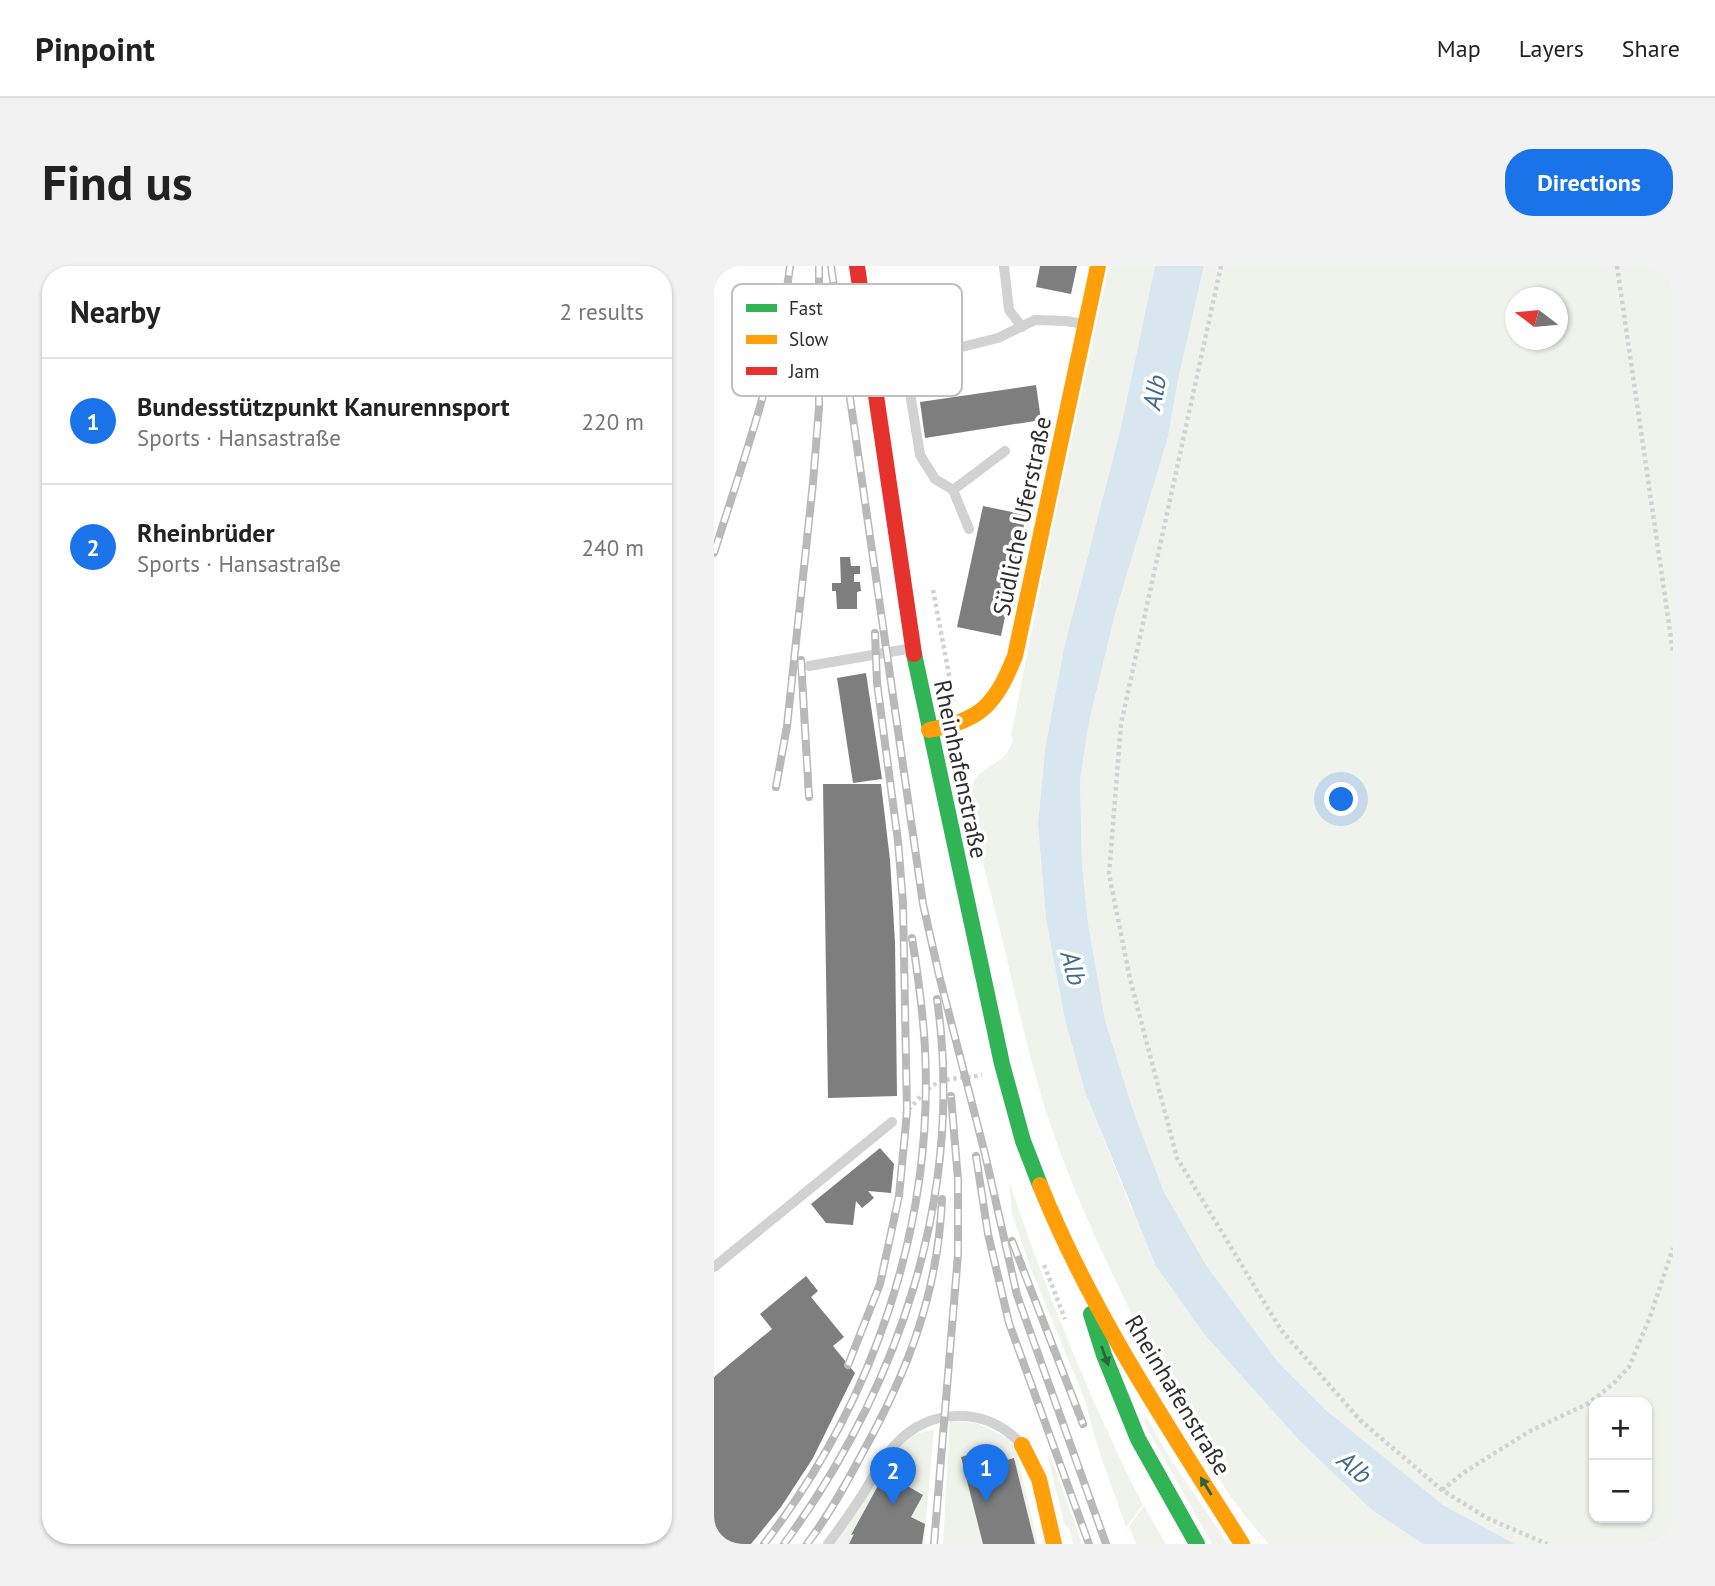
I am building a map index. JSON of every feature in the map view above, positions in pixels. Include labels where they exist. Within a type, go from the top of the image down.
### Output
[{"type":"main road","name":"Rheinhafenstraße","points":[[857,266],[860,284]]},
{"type":"main road","name":"Südliche Uferstraße","points":[[929,730],[958,725],[977,714],[996,693],[1012,665],[1019,643],[1098,266]]},
{"type":"main road","name":"Rheinhafenstraße","points":[[876,396],[913,649],[1009,1089],[1023,1141],[1076,1268],[1168,1426],[1242,1544]]},
{"type":"main road","name":"Rheinhafenstraße","points":[[1076,1268],[1104,1355],[1138,1439],[1198,1544]]},
{"type":"main road","points":[[1022,1445],[1036,1474],[1054,1544]]},
{"type":"lane","points":[[1004,266],[1009,310],[1022,327]]},
{"type":"lane","points":[[962,347],[998,338],[1035,320],[1085,324]]},
{"type":"lane","points":[[910,396],[920,456],[935,479],[953,490],[969,529]]},
{"type":"lane","points":[[953,490],[1005,451]]},
{"type":"lane","points":[[809,666],[913,649]]},
{"type":"lane","points":[[714,1267],[896,1121]]},
{"type":"lane","points":[[828,1544],[896,1444],[922,1425],[945,1417],[974,1415],[1000,1425],[1022,1445]]},
{"type":"path","points":[[1221,266],[1121,724],[1109,874],[1130,979],[1177,1157],[1282,1330],[1361,1421],[1442,1490],[1487,1518],[1547,1544]]},
{"type":"path","points":[[1617,266],[1673,652]]},
{"type":"path","points":[[896,1121],[924,1091],[934,1085],[942,1081],[983,1074]]},
{"type":"path","points":[[1442,1490],[1476,1464],[1530,1431],[1589,1403],[1614,1383],[1629,1367],[1650,1317],[1673,1248]]},
{"type":"shaded area","points":[[1109,266],[1155,266],[1120,431],[1064,648],[1045,749],[1038,824],[1046,919],[1065,1020],[1085,1092],[1131,1208],[1372,1510],[1423,1544],[1268,1544],[1233,1500],[1190,1427],[1100,1247],[1054,1136],[1025,1036],[972,815],[971,790],[979,775],[1004,756],[1013,739],[1011,736],[1047,553]]},
{"type":"shaded area","points":[[1204,266],[1673,266],[1673,1544],[1515,1544],[1443,1505],[1328,1412],[1278,1362],[1206,1265],[1164,1192],[1132,1107],[1105,1020],[1088,923],[1082,864],[1080,781],[1089,722],[1115,614],[1168,437]]},
{"type":"shaded area","points":[[1009,1181],[1070,1345],[1143,1505],[1126,1527],[1099,1451],[1084,1398],[1031,1269],[1012,1214]]},
{"type":"shaded area","points":[[1145,1415],[1171,1460],[1228,1544],[1212,1544],[1144,1423]]},
{"type":"shaded area","points":[[950,1420],[976,1423],[1014,1441],[1038,1544],[943,1544]]},
{"type":"shaded area","points":[[934,1429],[924,1544],[833,1544],[896,1450],[912,1435]]},
{"type":"shaded area","points":[[1050,1455],[1082,1544],[1073,1544],[1069,1528],[1065,1526],[1048,1457]]},
{"type":"shaded area","points":[[1144,1506],[1166,1544],[1136,1544],[1129,1526]]},
{"type":"water","name":"Alb","points":[[1155,266],[1204,266],[1168,437],[1115,614],[1089,722],[1080,781],[1082,864],[1088,923],[1105,1020],[1132,1107],[1164,1192],[1206,1265],[1278,1362],[1328,1412],[1443,1505],[1515,1544],[1423,1544],[1372,1510],[1299,1440],[1205,1335],[1156,1266],[1085,1092],[1065,1020],[1046,919],[1038,824],[1045,749],[1064,648],[1120,431]]},
{"type":"building","points":[[1040,266],[1077,266],[1071,294],[1036,287]]},
{"type":"building","points":[[1036,385],[1041,420],[925,438],[920,402]]},
{"type":"building","points":[[983,506],[1026,515],[1001,636],[957,627]]},
{"type":"building","points":[[840,557],[850,557],[851,566],[860,566],[860,574],[854,574],[854,582],[860,582],[861,591],[857,592],[857,609],[837,609],[836,591],[832,591],[832,583],[841,583]]},
{"type":"building","points":[[866,673],[882,779],[853,783],[837,678]]},
{"type":"building","points":[[823,784],[881,784],[890,860],[895,942],[897,1096],[828,1098]]},
{"type":"building","points":[[880,1148],[894,1164],[891,1193],[868,1191],[874,1198],[862,1208],[856,1201],[853,1225],[826,1223],[811,1204]]},
{"type":"building","points":[[806,1276],[818,1291],[811,1297],[844,1337],[833,1346],[855,1373],[813,1458],[781,1507],[751,1544],[714,1544],[714,1377],[772,1329],[760,1314]]},
{"type":"building","points":[[989,1449],[992,1464],[1014,1458],[1035,1544],[983,1544],[961,1457]]},
{"type":"building","points":[[885,1473],[923,1495],[911,1517],[925,1524],[922,1544],[849,1544],[854,1534],[851,1535]]},
{"type":"railway","points":[[788,284],[790,266]]},
{"type":"railway","points":[[819,266],[819,284]]},
{"type":"railway","points":[[831,266],[834,284]]},
{"type":"railway","points":[[714,553],[763,396]]},
{"type":"railway","points":[[776,787],[787,726],[813,483],[819,396]]},
{"type":"railway","points":[[850,396],[923,904],[1017,1295],[1106,1544]]},
{"type":"railway","points":[[848,1365],[880,1284],[899,1196],[907,1112],[903,903],[898,841],[877,683],[875,633]]},
{"type":"railway","points":[[801,660],[809,797]]},
{"type":"railway","points":[[764,1544],[802,1490],[836,1433],[865,1373],[888,1311],[906,1247],[919,1182],[925,1116],[924,1035],[912,938]]},
{"type":"railway","points":[[784,1544],[825,1484],[860,1420],[890,1354],[914,1286],[931,1216],[941,1144],[943,1072],[937,999]]},
{"type":"railway","points":[[934,1544],[958,1254],[958,1180],[951,1096]]},
{"type":"railway","points":[[976,1156],[988,1234],[1009,1323],[1089,1544]]},
{"type":"railway","points":[[807,1544],[850,1476],[894,1392],[907,1361],[927,1299],[934,1267],[942,1199]]},
{"type":"railway","points":[[1012,1241],[1083,1424]]},
{"type":"traffic: fast","points":[[914,654],[1002,1064],[1023,1141],[1040,1185]]},
{"type":"traffic: fast","points":[[1091,1314],[1104,1355],[1138,1439],[1197,1544]]},
{"type":"traffic: slow","points":[[929,730],[962,721],[984,708],[1001,687],[1015,656],[1098,266]]},
{"type":"traffic: slow","points":[[1040,1185],[1060,1232],[1107,1324],[1159,1413],[1242,1544]]},
{"type":"traffic: slow","points":[[1022,1445],[1039,1479],[1054,1544]]},
{"type":"traffic: jam","points":[[857,266],[860,284]]},
{"type":"traffic: jam","points":[[876,396],[914,654]]},
{"type":"place","name":"Bundesstützpunkt Kanurennsport","points":[[986,1502]]},
{"type":"place","name":"Rheinbrüder","points":[[893,1505]]}]
